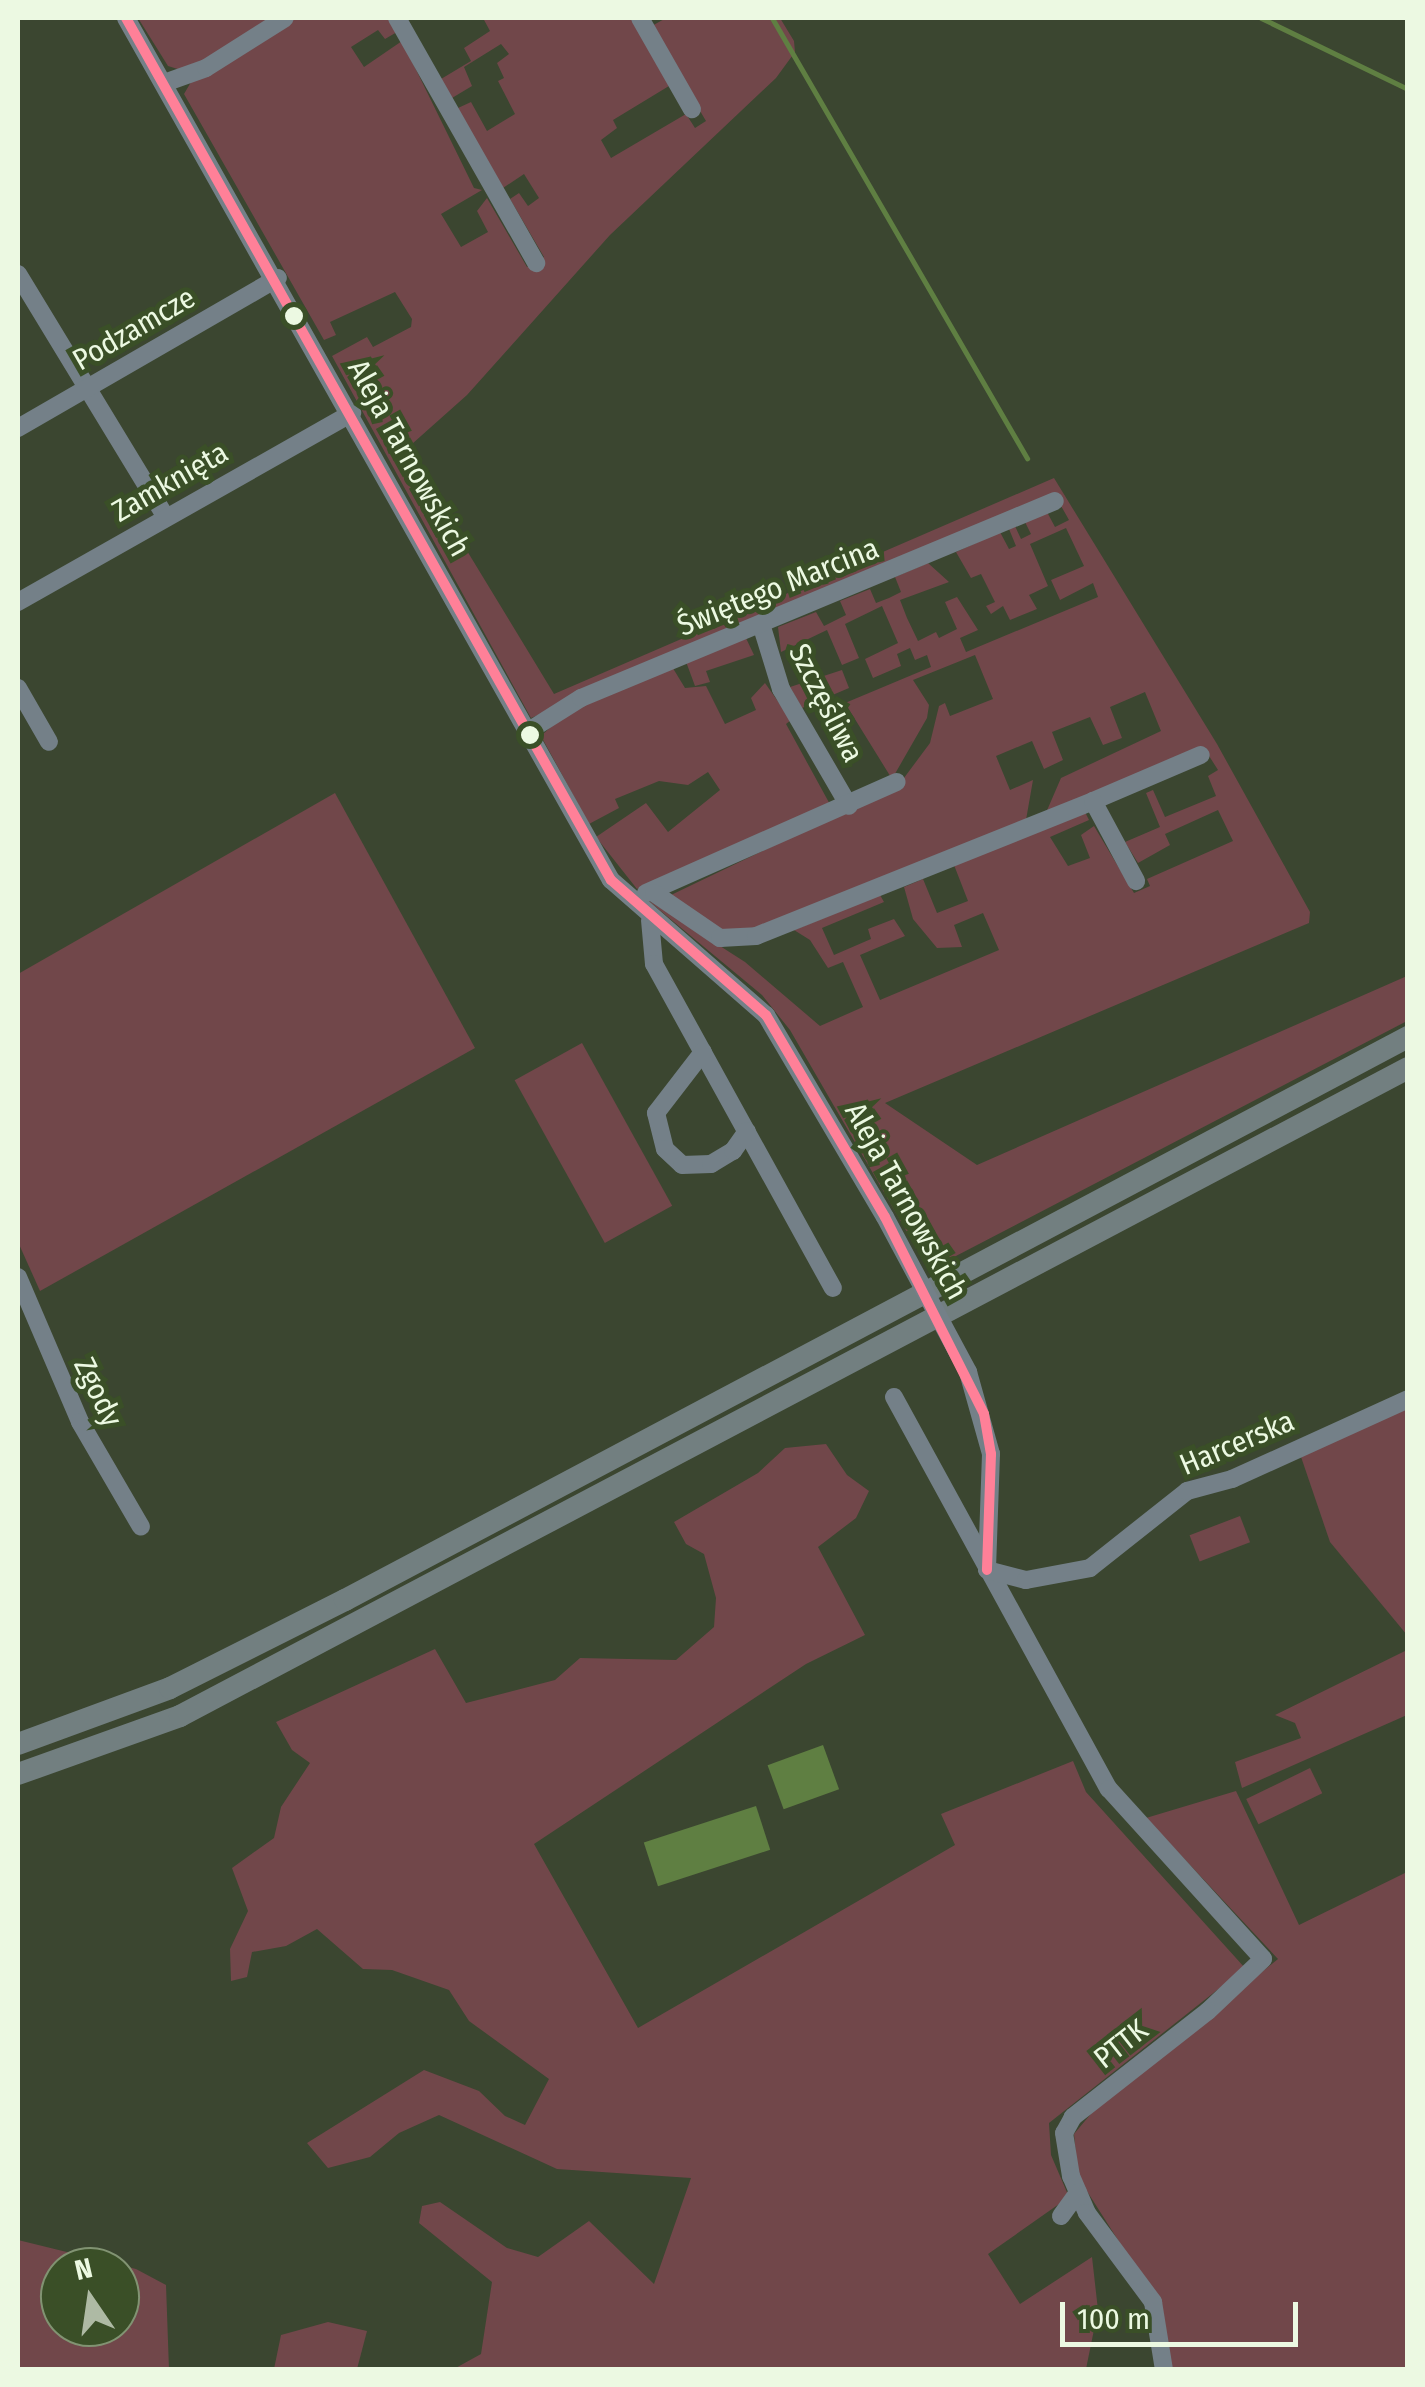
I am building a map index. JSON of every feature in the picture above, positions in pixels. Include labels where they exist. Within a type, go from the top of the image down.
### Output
[{"type":"main road","points":[[18,1744],[170,1688],[344,1600],[1408,1037]]},
{"type":"main road","points":[[18,1774],[196,1707],[1408,1068]]},
{"type":"street","name":"Aleja Tarnowskich","points":[[126,18],[167,82],[278,278],[611,880],[650,920],[766,1015],[885,1217],[968,1372],[991,1454],[987,1570]]},
{"type":"street","points":[[167,82],[206,68],[286,18]]},
{"type":"street","points":[[397,18],[536,263]]},
{"type":"street","points":[[640,18],[692,109]]},
{"type":"street","points":[[18,274],[166,516]]},
{"type":"street","name":"Podzamcze","points":[[18,428],[278,278]]},
{"type":"street","name":"Zamknięta","points":[[18,602],[352,413]]},
{"type":"street","name":"Świętego Marcina","points":[[527,732],[580,698],[1054,501]]},
{"type":"street","name":"Szczęśliwa","points":[[761,624],[781,688],[849,806]]},
{"type":"street","points":[[18,688],[49,742]]},
{"type":"street","points":[[654,892],[706,932],[746,938],[1093,802],[1201,755]]},
{"type":"street","points":[[628,897],[654,892],[896,782]]},
{"type":"street","points":[[1093,802],[1136,882]]},
{"type":"street","points":[[650,920],[654,964],[833,1288]]},
{"type":"street","points":[[703,1052],[656,1113],[664,1149],[682,1165],[710,1164],[734,1151],[747,1131]]},
{"type":"street","name":"Zgody","points":[[18,1276],[21,1301],[80,1422],[140,1526]]},
{"type":"street","points":[[894,1398],[987,1570]]},
{"type":"street","name":"Harcerska","points":[[987,1570],[1026,1580],[1090,1568],[1187,1491],[1232,1479],[1408,1399]]},
{"type":"street","name":"PTTK","points":[[987,1570],[1108,1789],[1262,1959],[1208,2011],[1073,2117],[1064,2143],[1078,2194],[1106,2245],[1153,2302],[1164,2370]]},
{"type":"street","points":[[1061,2216],[1078,2194]]},
{"type":"shaded area","points":[[138,18],[278,18],[184,71],[168,66]]},
{"type":"shaded area","points":[[296,18],[388,18],[397,32],[385,39],[378,30],[351,47],[364,67],[402,41],[474,188],[482,190],[441,214],[461,247],[488,232],[477,211],[487,198],[527,267],[544,257],[510,199],[519,193],[528,206],[539,198],[524,174],[497,192],[458,108],[471,102],[487,131],[515,114],[498,81],[504,78],[497,63],[509,54],[501,44],[464,67],[472,86],[452,98],[441,79],[471,61],[464,48],[490,31],[483,18],[631,18],[669,86],[613,120],[617,128],[601,140],[611,158],[686,114],[695,128],[706,121],[650,27],[666,18],[780,18],[794,41],[795,52],[776,78],[610,235],[467,395],[412,444],[413,462],[554,694],[1054,478],[1217,744],[1310,912],[1309,923],[885,1103],[977,1165],[1407,976],[1407,1021],[929,1270],[790,1030],[762,995],[645,898],[745,962],[820,1026],[863,1007],[843,962],[828,968],[810,940],[794,930],[880,895],[884,902],[822,928],[834,955],[871,939],[868,929],[894,919],[905,936],[860,955],[880,1000],[999,950],[983,913],[954,925],[962,947],[937,948],[913,919],[904,887],[923,879],[937,913],[968,901],[954,865],[1085,812],[1089,820],[1050,837],[1068,866],[1090,858],[1081,835],[1094,826],[1134,893],[1150,886],[1147,879],[1233,841],[1218,810],[1165,834],[1170,845],[1138,863],[1125,842],[1160,827],[1146,793],[1153,790],[1165,817],[1216,796],[1208,776],[1218,770],[1204,748],[1045,815],[1061,778],[1161,731],[1145,692],[1110,707],[1122,738],[1103,745],[1090,717],[1052,732],[1063,760],[1044,769],[1032,741],[996,756],[1010,790],[1033,780],[1026,820],[762,930],[720,932],[671,895],[898,786],[930,743],[939,706],[945,703],[950,716],[993,699],[975,655],[913,680],[929,705],[927,718],[892,779],[845,703],[931,667],[927,655],[915,660],[910,648],[897,654],[901,666],[873,678],[865,659],[898,643],[882,606],[845,624],[859,658],[842,665],[827,630],[781,652],[778,627],[816,612],[824,626],[846,615],[840,601],[870,589],[876,603],[889,598],[901,592],[895,577],[928,563],[949,582],[900,600],[907,618],[918,641],[936,632],[939,638],[957,629],[945,602],[957,597],[978,630],[960,638],[966,652],[1098,597],[1093,583],[1060,600],[1051,580],[1084,566],[1066,528],[1030,544],[1048,586],[1029,595],[1037,609],[1010,620],[1003,606],[991,614],[986,606],[995,602],[981,574],[971,578],[956,552],[1000,532],[1009,549],[1016,546],[1009,529],[1015,526],[1021,539],[1031,534],[1025,522],[1047,512],[1055,527],[1069,520],[1056,497],[531,718],[332,356],[367,337],[373,347],[411,327],[412,319],[395,292],[330,322],[336,335],[324,340],[184,94],[191,82]]},
{"type":"shaded area","points":[[745,636],[754,655],[706,671],[710,682],[695,686],[685,659]]},
{"type":"shaded area","points":[[671,665],[685,688],[706,686],[725,724],[756,710],[751,698],[765,683],[791,720],[786,724],[832,808],[637,889],[596,837],[646,803],[668,832],[720,790],[708,772],[688,785],[659,781],[615,799],[619,808],[589,824],[541,736],[569,710]]},
{"type":"shaded area","points":[[842,670],[849,688],[802,708],[790,687]]},
{"type":"shaded area","points":[[335,793],[475,1048],[40,1291],[18,1242],[18,974]]},
{"type":"shaded area","points":[[582,1043],[672,1206],[605,1243],[515,1080]]},
{"type":"shaded area","points":[[1407,1399],[1407,1635],[1330,1542],[1298,1448]]},
{"type":"shaded area","points":[[826,1444],[847,1475],[869,1491],[856,1518],[818,1547],[865,1635],[806,1664],[534,1844],[638,2028],[955,1845],[941,1814],[1073,1761],[1086,1792],[1245,1968],[1049,2123],[1051,2155],[1069,2197],[988,2254],[1020,2304],[1092,2257],[1098,2310],[1086,2369],[452,2370],[481,2354],[492,2282],[419,2223],[422,2206],[440,2202],[507,2248],[538,2257],[589,2221],[654,2284],[691,2178],[557,2169],[439,2115],[399,2133],[370,2157],[328,2168],[307,2143],[424,2070],[479,2091],[505,2116],[525,2125],[549,2079],[469,2021],[449,1990],[392,1970],[363,1969],[317,1929],[286,1946],[252,1952],[247,1977],[231,1981],[230,1949],[248,1911],[232,1868],[274,1838],[281,1807],[310,1763],[292,1750],[276,1722],[435,1649],[466,1703],[555,1680],[580,1658],[676,1660],[714,1627],[716,1598],[704,1554],[686,1544],[674,1522],[758,1473],[785,1448]]},
{"type":"shaded area","points":[[1240,1516],[1250,1542],[1200,1561],[1190,1535]]},
{"type":"shaded area","points":[[1407,1650],[1407,1715],[1242,1788],[1235,1762],[1301,1738],[1295,1723],[1275,1715]]},
{"type":"shaded area","points":[[823,1745],[839,1789],[784,1809],[768,1765]]},
{"type":"shaded area","points":[[1310,1768],[1322,1793],[1258,1824],[1246,1799]]},
{"type":"shaded area","points":[[1236,1791],[1299,1925],[1407,1872],[1407,2369],[1168,2369],[1163,2311],[1078,2177],[1074,2134],[1100,2103],[1278,1959],[1146,1818]]},
{"type":"shaded area","points":[[756,1806],[770,1850],[658,1886],[644,1842]]},
{"type":"shaded area","points":[[18,2240],[46,2247],[40,2247],[40,2347],[140,2347],[140,2271],[166,2285],[169,2369],[18,2369]]},
{"type":"shaded area","points":[[328,2322],[367,2331],[357,2369],[274,2369],[281,2335]]},
{"type":"waterway","points":[[772,18],[1027,458]]},
{"type":"waterway","points":[[1261,18],[1408,89]]},
{"type":"transit line","points":[[126,18],[611,880],[766,1015],[885,1217],[984,1414],[991,1454],[987,1570]]}]
